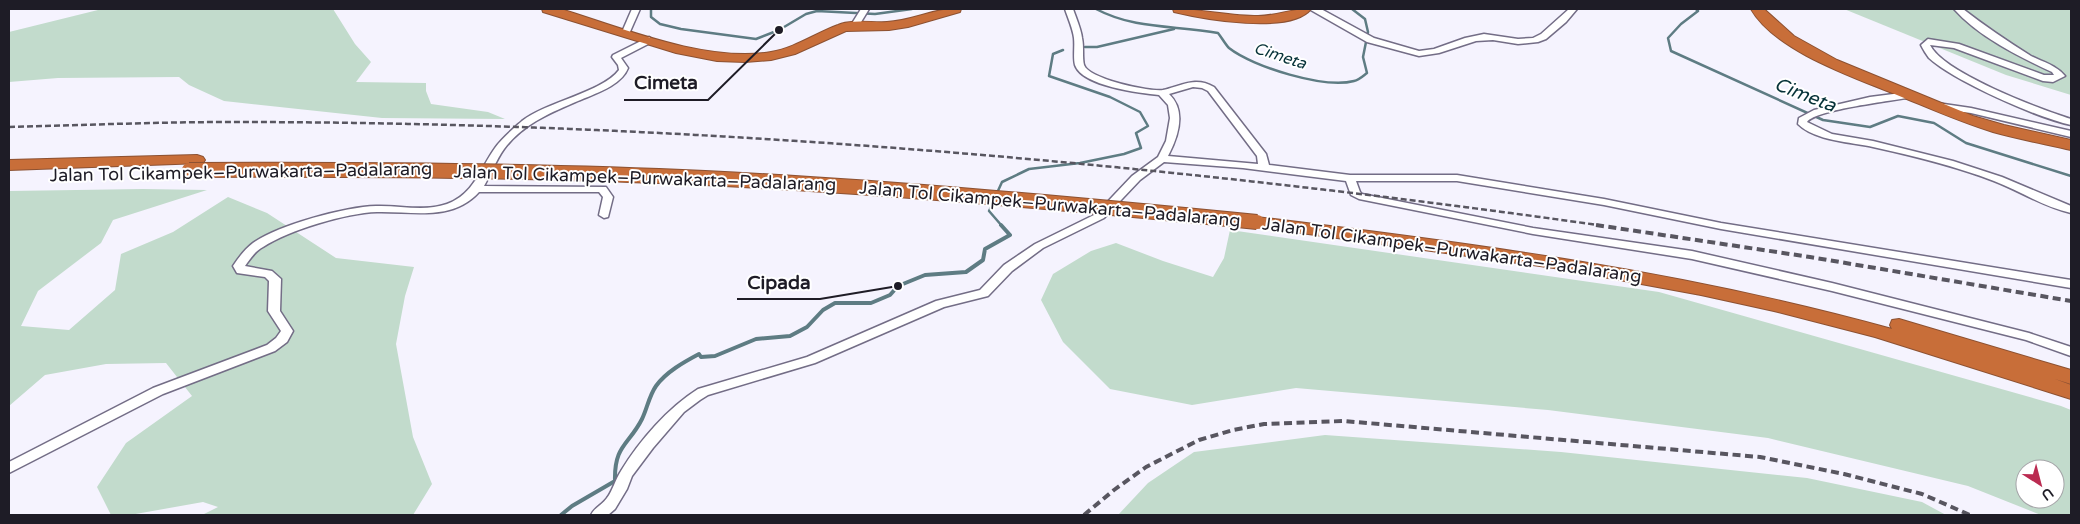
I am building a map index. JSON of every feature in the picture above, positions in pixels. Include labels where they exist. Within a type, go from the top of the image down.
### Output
[{"type":"highway","points":[[548,9],[680,50],[717,57],[764,57],[806,46],[832,30],[857,22],[889,26],[955,9]]},
{"type":"highway","points":[[1179,9],[1223,17],[1257,19],[1289,15],[1305,9]]},
{"type":"highway","points":[[1757,9],[1765,19],[1789,39],[1832,63],[1968,119],[2000,130],[2071,145]]},
{"type":"highway","name":"Jalan Tol Cikampek–Purwakarta–Padalarang","points":[[9,165],[193,165],[459,170],[781,182],[1114,208],[1257,216],[1497,242],[1709,279],[1832,307],[2071,377]]},
{"type":"highway","name":"Jalan Tol Cikampek–Purwakarta–Padalarang","points":[[9,176],[193,165]]},
{"type":"highway","name":"Jalan Tol Cikampek–Purwakarta–Padalarang","points":[[1257,216],[1384,237],[1557,262],[1754,300],[1847,322],[2071,392]]},
{"type":"street","points":[[626,32],[636,9]]},
{"type":"street","points":[[857,22],[865,9]]},
{"type":"street","points":[[1069,9],[1077,31],[1080,66],[1090,76],[1115,85],[1162,92],[1195,83],[1204,84],[1211,89],[1262,156],[1264,168]]},
{"type":"street","points":[[1313,9],[1328,15],[1363,37],[1411,52],[1429,53],[1485,36],[1512,42],[1528,41],[1543,36],[1552,28],[1561,24],[1569,17],[1573,9]]},
{"type":"street","points":[[1958,9],[1985,31],[2031,59],[2055,70],[2060,76],[2052,79],[2043,78],[1956,46],[1928,42],[1925,45],[1926,50],[1934,59],[1973,82],[2071,122]]},
{"type":"street","points":[[9,468],[158,391],[279,343],[285,337],[287,331],[284,324],[275,316],[273,309],[275,279],[268,274],[241,270],[239,266],[249,253],[264,241],[301,228],[366,210],[429,210],[445,208],[467,198],[477,189],[500,148],[534,117],[620,76],[623,69],[616,57],[648,40]]},
{"type":"street","points":[[598,515],[610,505],[620,489],[626,474],[648,444],[679,409],[703,392],[811,360],[940,304],[984,292],[1008,268],[1040,246],[1100,216],[1132,182],[1162,159],[1169,148],[1175,118],[1173,105],[1162,92]]},
{"type":"street","points":[[1909,95],[1870,100],[1814,113],[1802,120],[1803,124],[1808,128],[1829,136],[1873,144],[1949,163],[1998,179],[2071,210]]},
{"type":"street","points":[[1937,106],[1963,107],[2031,126],[2071,134]]},
{"type":"street","points":[[1162,159],[1350,178],[1425,177],[1476,181],[1604,202],[1747,231],[2071,284]]},
{"type":"street","points":[[1350,178],[1355,193],[1359,196],[1533,231],[1692,255],[1832,287],[2029,337],[2071,352]]},
{"type":"street","points":[[477,189],[602,189],[608,197],[604,215]]},
{"type":"green space","points":[[102,9],[333,9],[355,44],[371,62],[356,82],[426,83],[426,91],[431,104],[488,112],[505,119],[382,118],[224,101],[189,85],[179,77],[58,78],[9,82],[9,32]]},
{"type":"green space","points":[[1844,9],[2071,9],[2071,95],[2006,75]]},
{"type":"green space","points":[[207,190],[113,220],[101,243],[38,291],[21,326],[69,330],[115,290],[121,254],[173,232],[228,197],[267,213],[336,258],[414,267],[405,296],[396,344],[413,437],[432,484],[413,515],[202,515],[218,507],[203,502],[130,515],[111,515],[97,487],[126,443],[192,396],[166,363],[106,364],[45,375],[9,406],[9,191]]},
{"type":"green space","points":[[1230,230],[1659,292],[2071,410],[2071,515],[2041,515],[2026,509],[2065,509],[2065,459],[2015,459],[2015,505],[1968,486],[1768,438],[1548,410],[1296,388],[1192,405],[1110,389],[1063,342],[1041,300],[1053,274],[1091,251],[1116,243],[1213,277],[1224,258]]},
{"type":"green space","points":[[1325,435],[1561,452],[1807,478],[1922,502],[1946,515],[1118,515],[1148,483],[1194,452]]},
{"type":"waterway","name":"Cimeta","points":[[651,9],[651,17],[660,24],[681,29],[756,39],[779,30],[806,14],[817,11],[875,14],[912,9]]},
{"type":"waterway","name":"Cimeta","points":[[1096,9],[1111,16],[1141,24],[1218,33],[1229,48],[1271,69],[1308,79],[1341,83],[1356,80],[1367,73],[1363,57],[1368,32],[1365,19],[1352,9]]},
{"type":"waterway","name":"Cimeta","points":[[1696,9],[1698,11],[1681,24],[1668,38],[1671,51],[1823,120],[1870,127],[1898,116],[1934,123],[1966,143],[2071,176]]},
{"type":"waterway","points":[[1085,47],[1097,47],[1174,29]]},
{"type":"waterway","points":[[997,193],[1002,182],[1029,169],[1080,163],[1124,154],[1141,148],[1136,133],[1148,126],[1140,112],[1110,97],[1049,76],[1053,54],[1063,50]]},
{"type":"waterway","points":[[994,201],[989,211],[1002,226]]},
{"type":"waterway","points":[[561,515],[572,506],[615,481],[615,469],[620,452],[642,419],[656,386],[665,376],[687,360],[699,354],[701,357],[715,356],[756,339],[790,336],[807,327],[823,310],[835,303],[871,303],[890,295],[898,286],[925,275],[966,272],[983,260],[985,249],[1010,235],[1001,225]]},
{"type":"railway","points":[[9,127],[206,122],[406,124],[578,129],[750,138],[1093,165],[1435,203],[1605,226]]},
{"type":"railway","points":[[1596,225],[1810,257],[2071,301]]},
{"type":"railway","points":[[1084,515],[1146,467],[1199,440],[1233,430],[1264,424],[1344,421],[1760,457],[1844,474],[1922,494],[1970,515]]},
{"type":"place","name":"Cimeta","points":[[779,30]]},
{"type":"place","name":"Cipada","points":[[898,286]]}]
